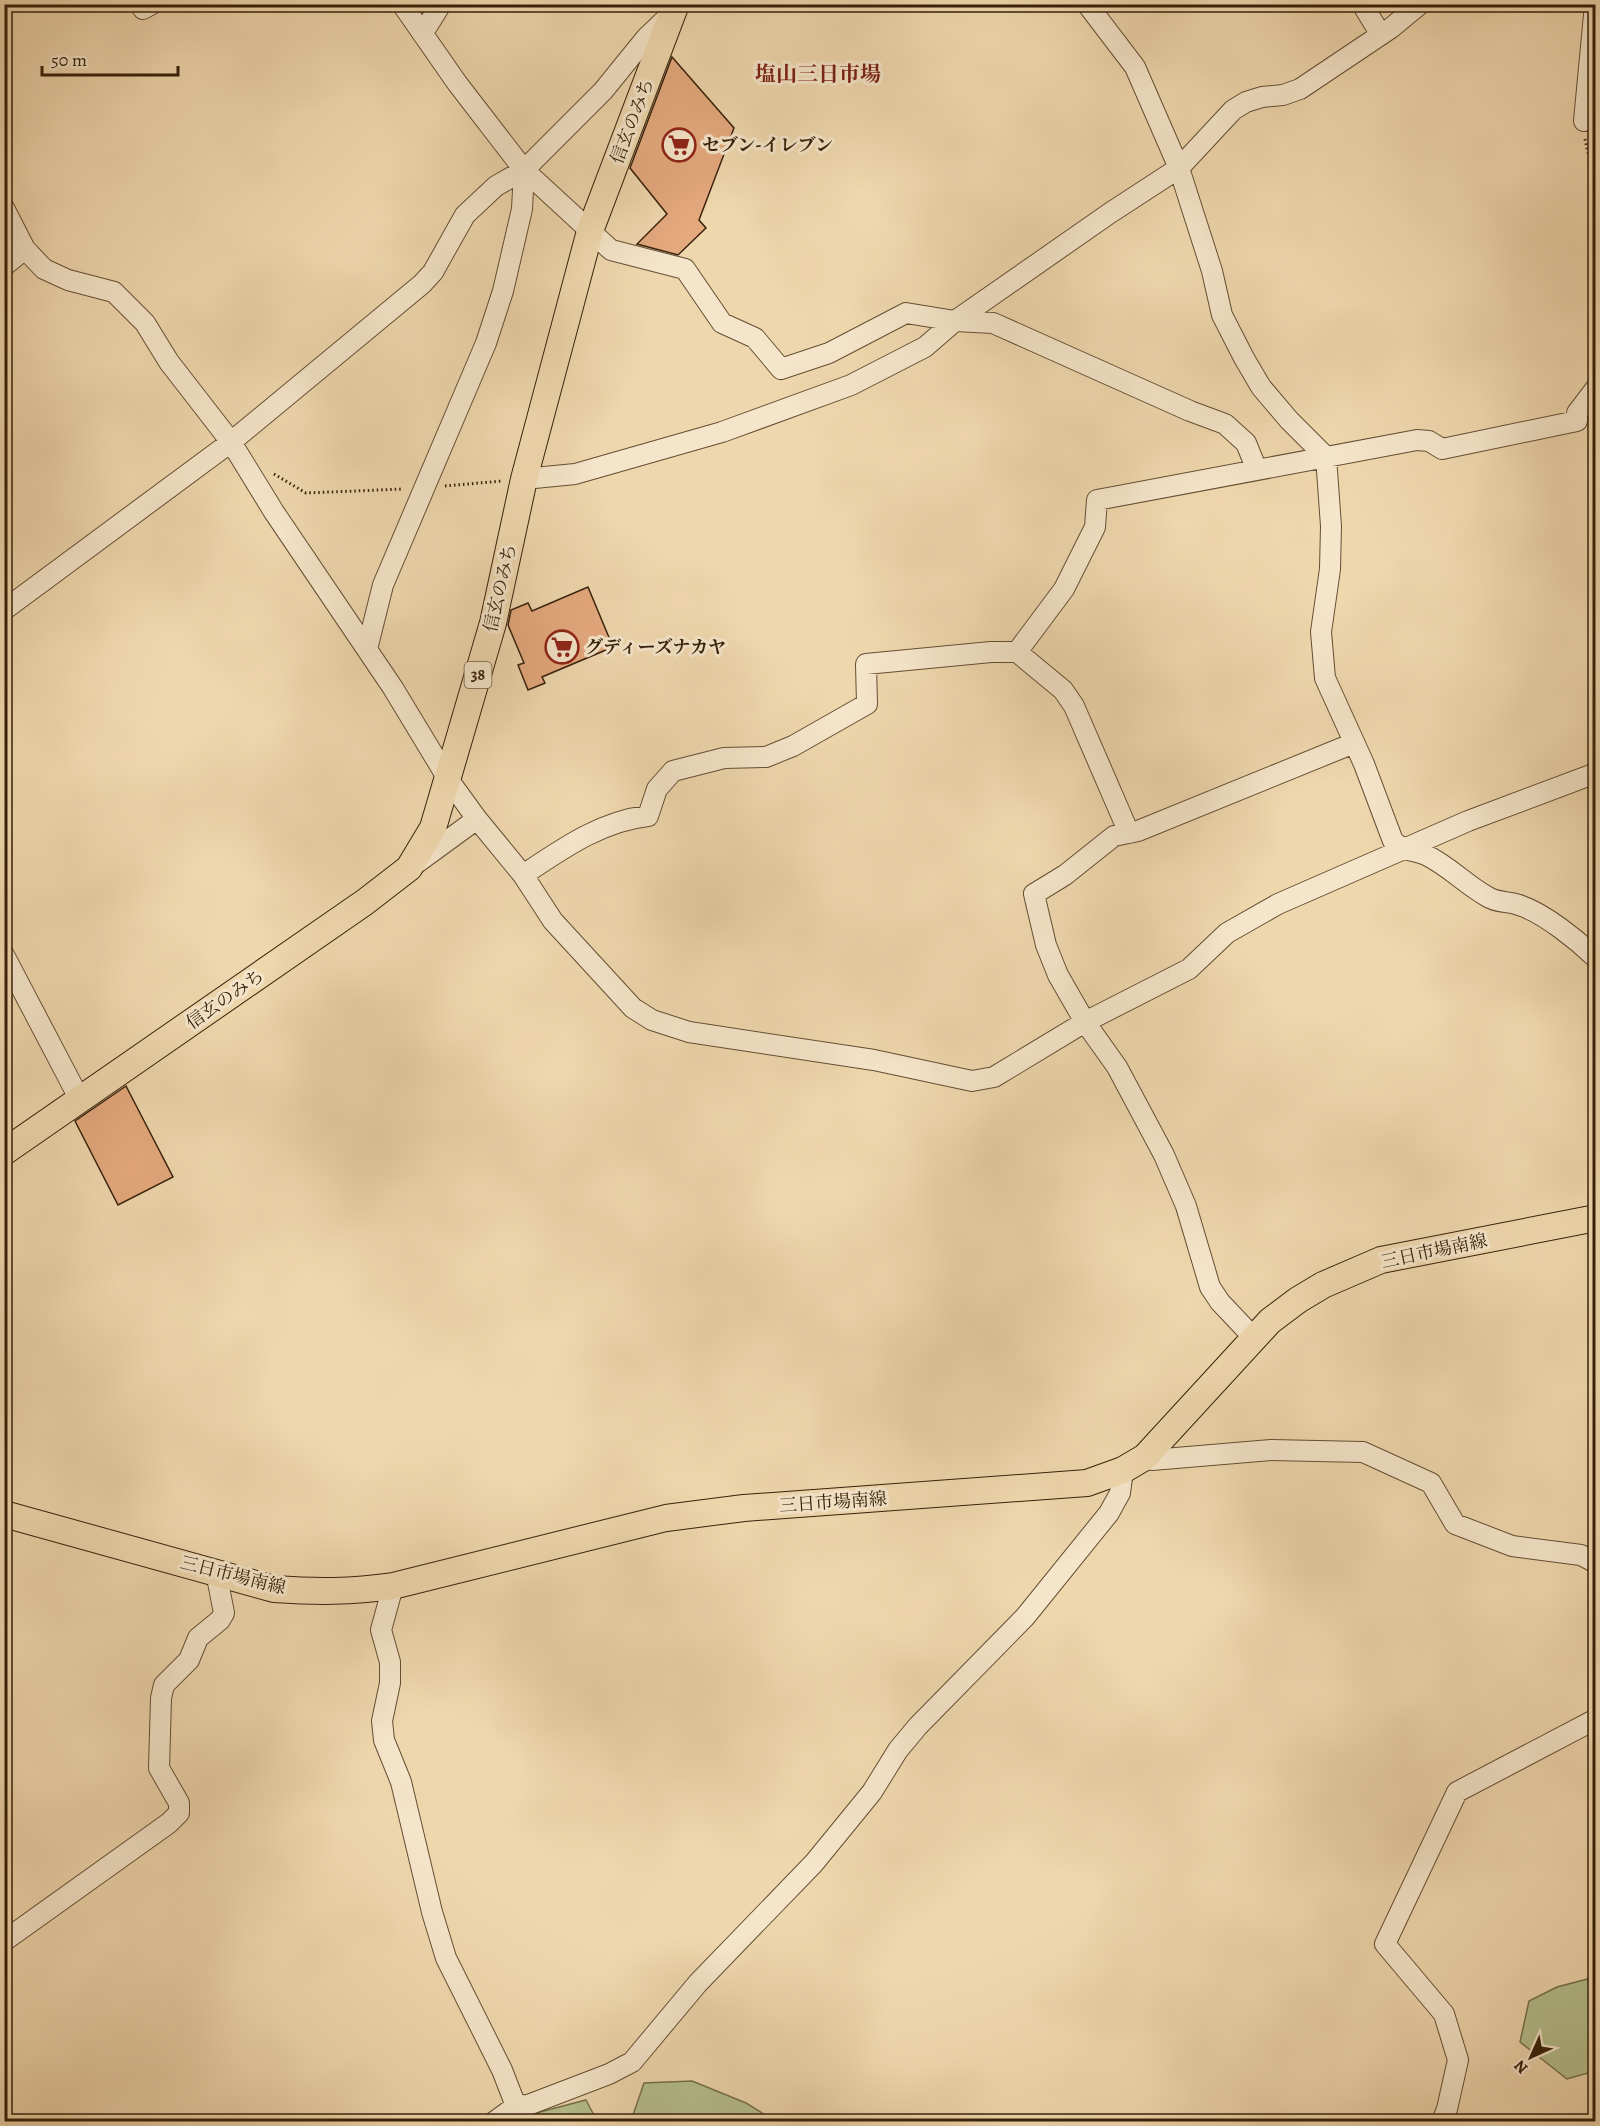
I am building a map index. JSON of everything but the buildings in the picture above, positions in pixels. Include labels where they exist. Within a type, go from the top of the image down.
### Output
[{"type":"main road","name":"信玄のみち","points":[[4,1152],[365,902],[409,868],[433,828],[493,623],[524,479],[590,231],[675,8]]},
{"type":"main road","name":"三日市場南線","points":[[4,1514],[274,1589],[351,1592],[393,1586],[666,1518],[744,1508],[1087,1483],[1123,1470],[1145,1457],[1270,1321],[1323,1285],[1381,1260],[1596,1218]]},
{"type":"street","points":[[140,4],[143,9],[152,4]]},
{"type":"street","points":[[402,4],[457,83],[524,170],[610,250],[685,269],[722,323],[755,338],[781,369],[829,353],[906,314],[956,321],[993,323],[1190,411],[1226,424],[1246,443],[1257,470]]},
{"type":"street","points":[[423,33],[441,4]]},
{"type":"street","points":[[1087,4],[1135,67],[1179,168],[1212,271],[1222,315],[1235,341],[1262,387],[1288,420],[1326,457],[1331,526],[1330,569],[1321,632],[1325,678],[1393,841],[1403,850],[1425,854],[1474,890],[1492,900],[1519,904],[1534,912],[1578,941],[1596,958]]},
{"type":"street","points":[[1362,4],[1381,35]]},
{"type":"street","points":[[524,479],[575,474],[722,432],[841,389],[925,347],[956,321],[1110,213],[1179,168],[1233,110],[1246,102],[1262,97],[1283,95],[1300,89],[1381,35],[1420,4]]},
{"type":"street","points":[[1590,119],[1595,4]]},
{"type":"street","points":[[6,605],[231,442],[422,284],[433,272],[465,215],[496,186],[524,170],[603,91],[646,38],[675,8]]},
{"type":"street","points":[[367,649],[383,585],[486,343],[503,291],[522,209],[524,170]]},
{"type":"street","points":[[4,208],[25,249],[44,269],[68,280],[114,292],[145,322],[169,362],[231,442],[274,512],[393,688],[448,779],[477,819],[523,875],[553,921],[633,1008],[652,1020],[689,1032],[874,1060],[972,1081],[994,1077],[1085,1022],[1189,969],[1227,933],[1278,904],[1468,821],[1596,773]]},
{"type":"street","points":[[4,266],[25,249]]},
{"type":"street","points":[[1017,652],[1064,589],[1095,527],[1097,500],[1418,440],[1429,441],[1442,449],[1577,421],[1577,413],[1596,388]]},
{"type":"street","points":[[523,875],[564,847],[592,832],[630,818],[648,816],[657,789],[673,771],[724,758],[766,757],[793,746],[867,704],[866,664],[991,652],[1017,652],[1063,690],[1074,706],[1129,833]]},
{"type":"street","points":[[1254,1338],[1220,1302],[1210,1287],[1186,1206],[1164,1155],[1117,1067],[1085,1022],[1058,975],[1046,945],[1034,894],[1065,875],[1114,836],[1138,831],[1354,743]]},
{"type":"street","points":[[409,868],[477,819]]},
{"type":"street","points":[[4,956],[80,1100]]},
{"type":"street","points":[[1145,1457],[1152,1460],[1271,1450],[1363,1452],[1431,1483],[1455,1524],[1512,1546],[1581,1555],[1596,1563]]},
{"type":"street","points":[[494,2121],[516,2106],[528,2105],[609,2074],[632,2062],[698,1983],[814,1863],[872,1792],[898,1750],[918,1726],[1025,1617],[1109,1513],[1120,1493],[1123,1470]]},
{"type":"street","points":[[4,1941],[170,1823],[179,1814],[179,1803],[159,1768],[161,1698],[164,1685],[189,1660],[198,1638],[220,1620],[224,1613],[216,1572]]},
{"type":"street","points":[[393,1586],[381,1630],[390,1662],[390,1683],[382,1721],[384,1740],[401,1782],[432,1912],[446,1958],[502,2070],[516,2106]]},
{"type":"street","points":[[1442,2121],[1458,2060],[1443,2014],[1385,1944],[1457,1792],[1596,1719]]},
{"type":"path","points":[[1590,119],[1585,146],[1596,174]]},
{"type":"path","points":[[266,469],[306,493],[424,488],[524,479]]},
{"type":"green space","points":[[1595,1977],[1595,2071],[1567,2079],[1520,2042],[1529,2001],[1557,1987]]},
{"type":"green space","points":[[692,2081],[746,2103],[772,2119],[771,2121],[631,2121],[644,2083]]},
{"type":"green space","points":[[586,2100],[596,2119],[594,2121],[523,2121],[540,2112]]},
{"type":"place","name":"セブン-イレブン","points":[[679,145]]},
{"type":"place","name":"グディーズナカヤ","points":[[562,647]]},
{"type":"district","name":"塩山三日市場","points":[[818,74]]}]
